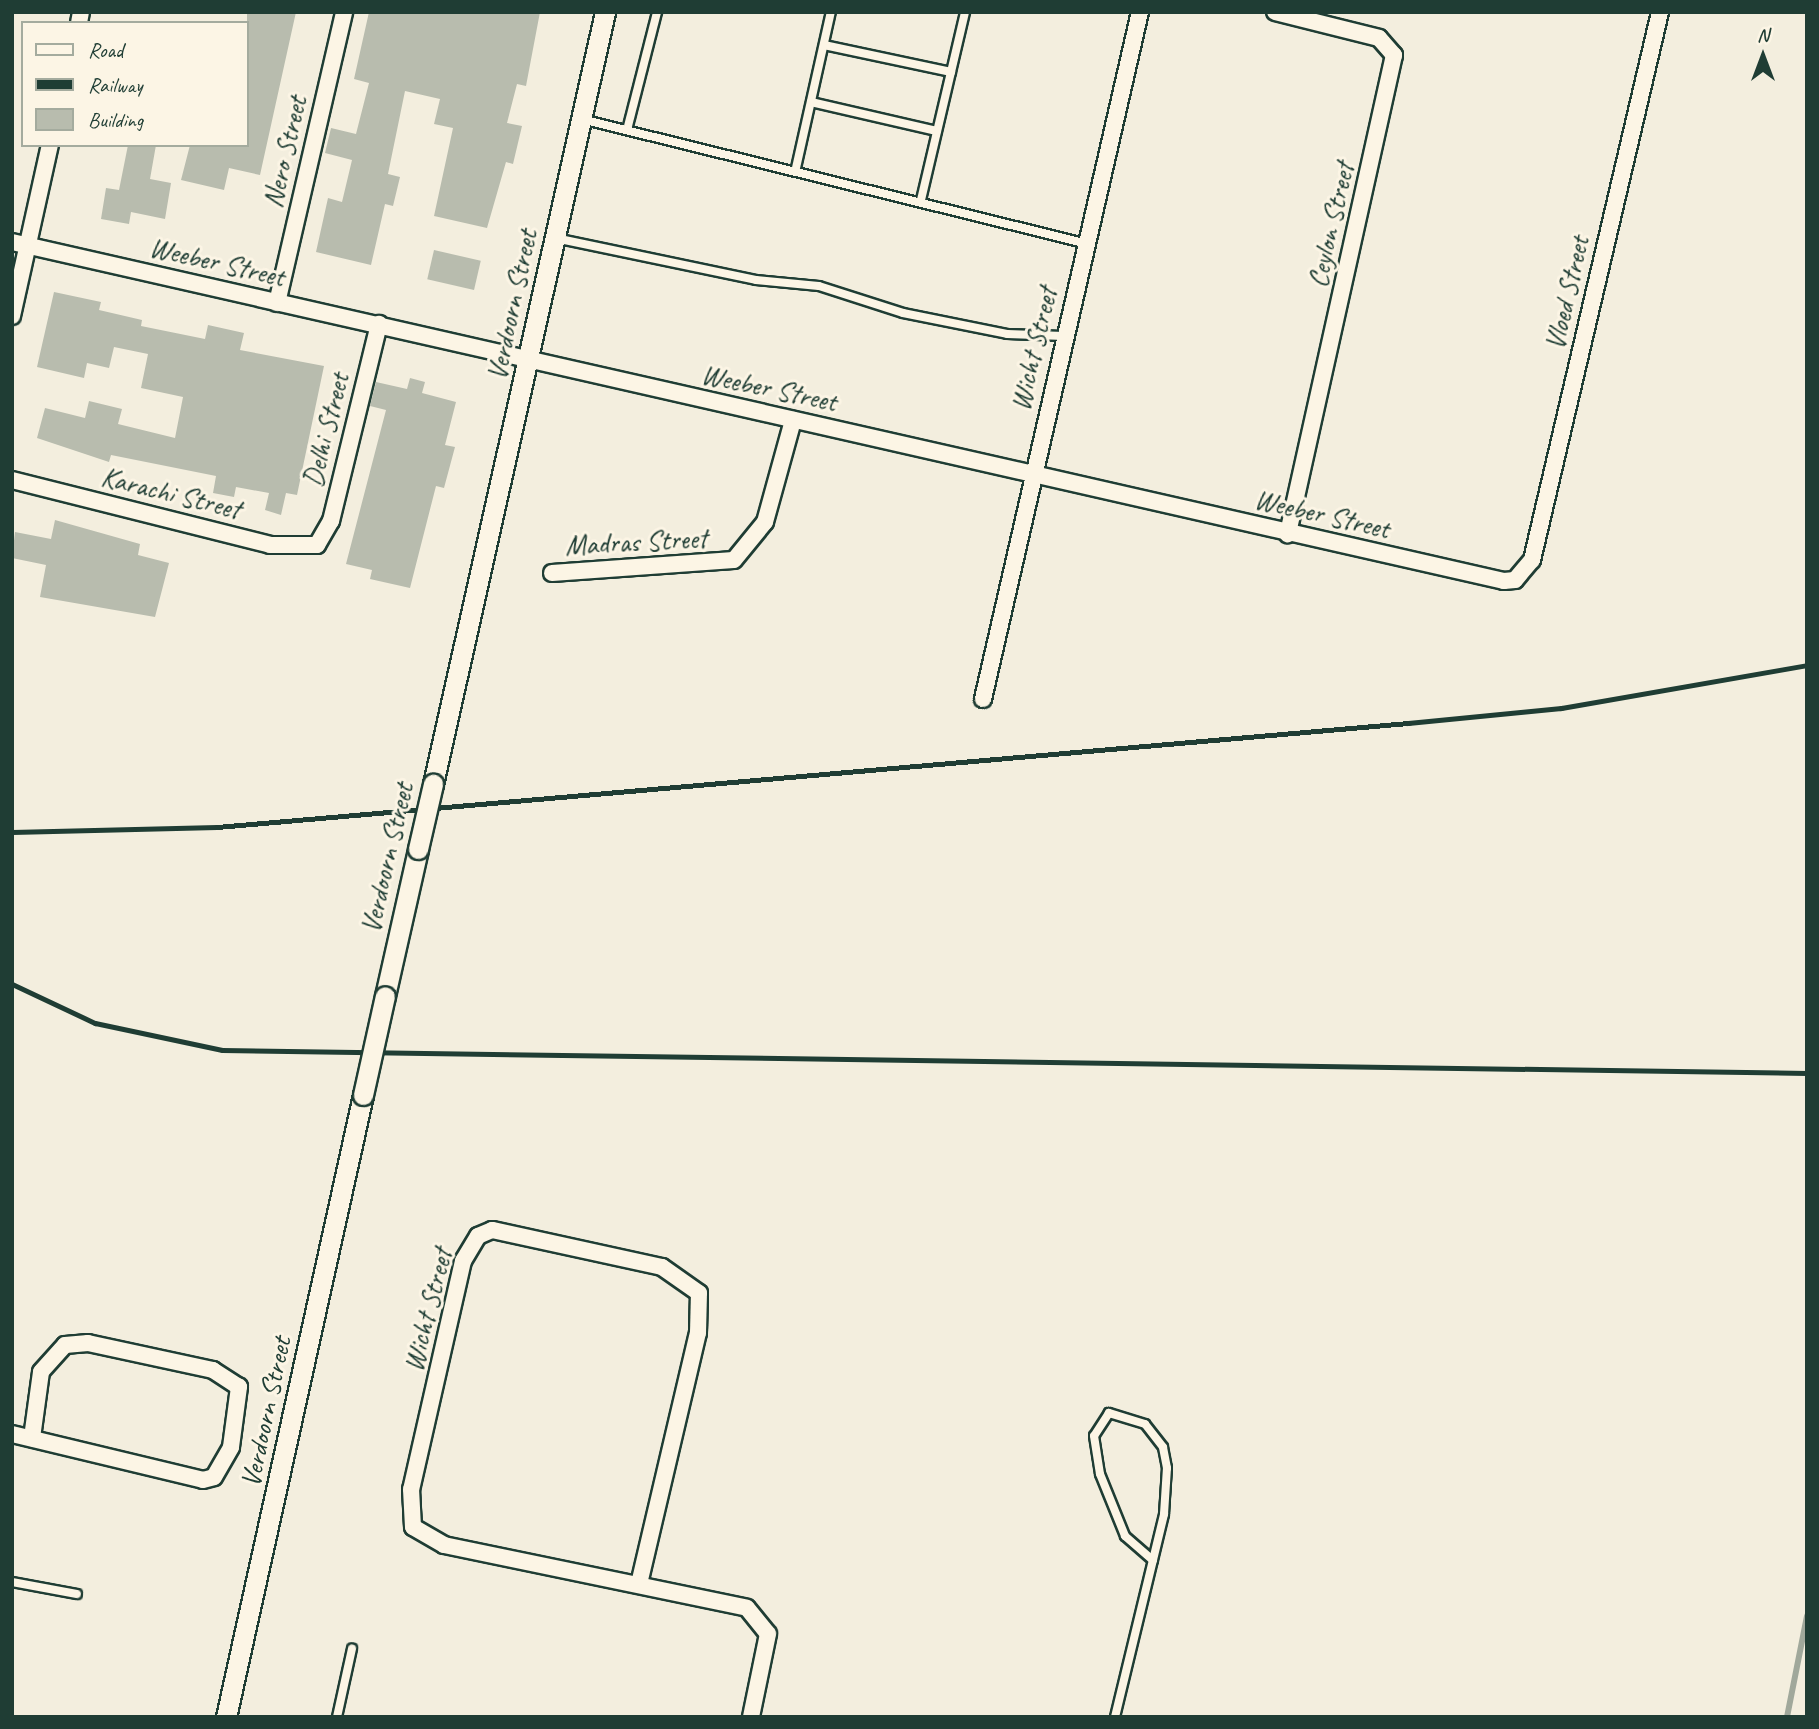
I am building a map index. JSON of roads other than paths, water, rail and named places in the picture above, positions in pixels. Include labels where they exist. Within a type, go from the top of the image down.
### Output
[{"type":"street","name":"Nero Street","points":[[277,303],[344,12]]},
{"type":"street","name":"Verdoorn Street","points":[[226,1717],[363,1094],[529,362],[579,119],[605,12]]},
{"type":"street","name":"Wicht Street","points":[[983,699],[1084,243],[1140,12]]},
{"type":"street","name":"Ceylon Street","points":[[1275,12],[1379,38],[1394,55],[1288,534]]},
{"type":"street","name":"Vloed Street","points":[[1516,580],[1532,560],[1660,12]]},
{"type":"street","points":[[12,316],[20,244],[49,147]]},
{"type":"street","name":"Weeber Street","points":[[20,244],[379,324],[529,362],[1033,473],[1288,534],[1516,580]]},
{"type":"street","name":"Delhi Street","points":[[317,545],[331,521],[379,324]]},
{"type":"street","name":"Madras Street","points":[[552,573],[734,560],[765,522],[793,420]]},
{"type":"street","name":"Karachi Street","points":[[12,480],[270,545],[317,545]]},
{"type":"street","name":"Wicht Street","points":[[639,1584],[698,1333],[699,1293],[662,1267],[492,1230],[473,1241],[463,1261],[409,1519],[417,1532],[444,1545],[725,1602],[757,1616],[768,1642],[751,1717]]},
{"type":"street","points":[[12,1434],[203,1480],[214,1477],[232,1447],[239,1387],[213,1370],[88,1343],[65,1345],[41,1372],[32,1438]]},
{"type":"lane","points":[[627,130],[657,12]]},
{"type":"lane","points":[[796,168],[831,12]]},
{"type":"lane","points":[[921,200],[965,12]]},
{"type":"lane","points":[[824,45],[951,72]]},
{"type":"lane","points":[[811,102],[937,131]]},
{"type":"lane","points":[[579,119],[796,168],[1084,243]]},
{"type":"lane","points":[[555,238],[756,281],[819,286],[903,313],[1007,334],[1064,336]]},
{"type":"lane","points":[[1115,1717],[1153,1560],[1167,1492],[1163,1447],[1135,1417],[1109,1413],[1094,1436],[1100,1474],[1125,1536],[1153,1560]]},
{"type":"lane","points":[[12,1582],[77,1594]]},
{"type":"lane","points":[[337,1717],[352,1649]]},
{"type":"waterway","points":[[1787,1717],[1807,1616]]},
{"type":"railway","points":[[12,832],[217,827],[1408,723],[1561,708],[1807,665]]},
{"type":"railway","points":[[12,984],[95,1023],[222,1050],[1807,1073]]}]
